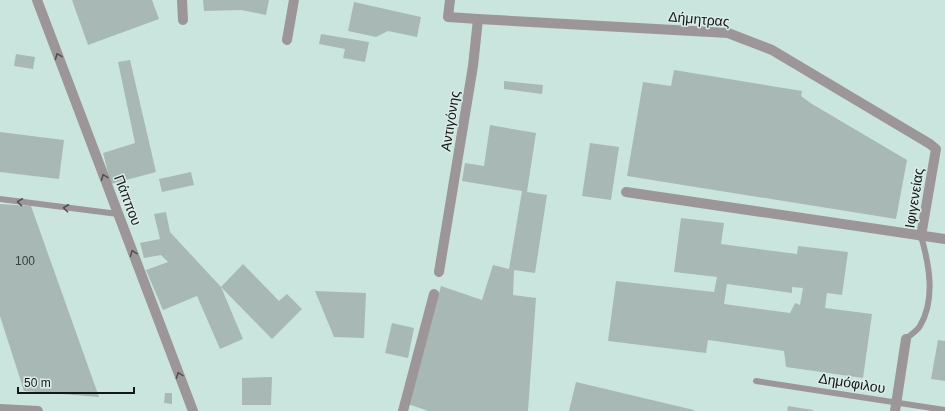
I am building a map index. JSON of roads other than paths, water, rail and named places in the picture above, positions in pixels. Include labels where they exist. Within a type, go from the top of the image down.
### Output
[{"type":"street","name":"Πάππου","points":[[36,0],[193,411]]},
{"type":"street","points":[[182,0],[183,20]]},
{"type":"street","points":[[287,40],[294,0]]},
{"type":"street","points":[[450,0],[448,17],[478,19]]},
{"type":"street","name":"Δήμητρας","points":[[478,19],[728,33],[772,50],[936,149]]},
{"type":"street","name":"Αντιγόνης","points":[[439,272],[473,66],[478,19]]},
{"type":"street","name":"Ιφιγενείας","points":[[921,236],[936,149]]},
{"type":"street","points":[[626,192],[945,239]]},
{"type":"street","points":[[403,411],[434,294]]},
{"type":"street","name":"Ιφιγενείας","points":[[896,406],[906,339]]},
{"type":"street","points":[[0,409],[38,411]]},
{"type":"lane","points":[[0,200],[118,214]]},
{"type":"lane","name":"Ιφιγενείας","points":[[906,339],[919,326],[929,301],[928,260],[921,236]]},
{"type":"lane","name":"Δημόφιλου","points":[[756,381],[896,406],[945,410]]}]
